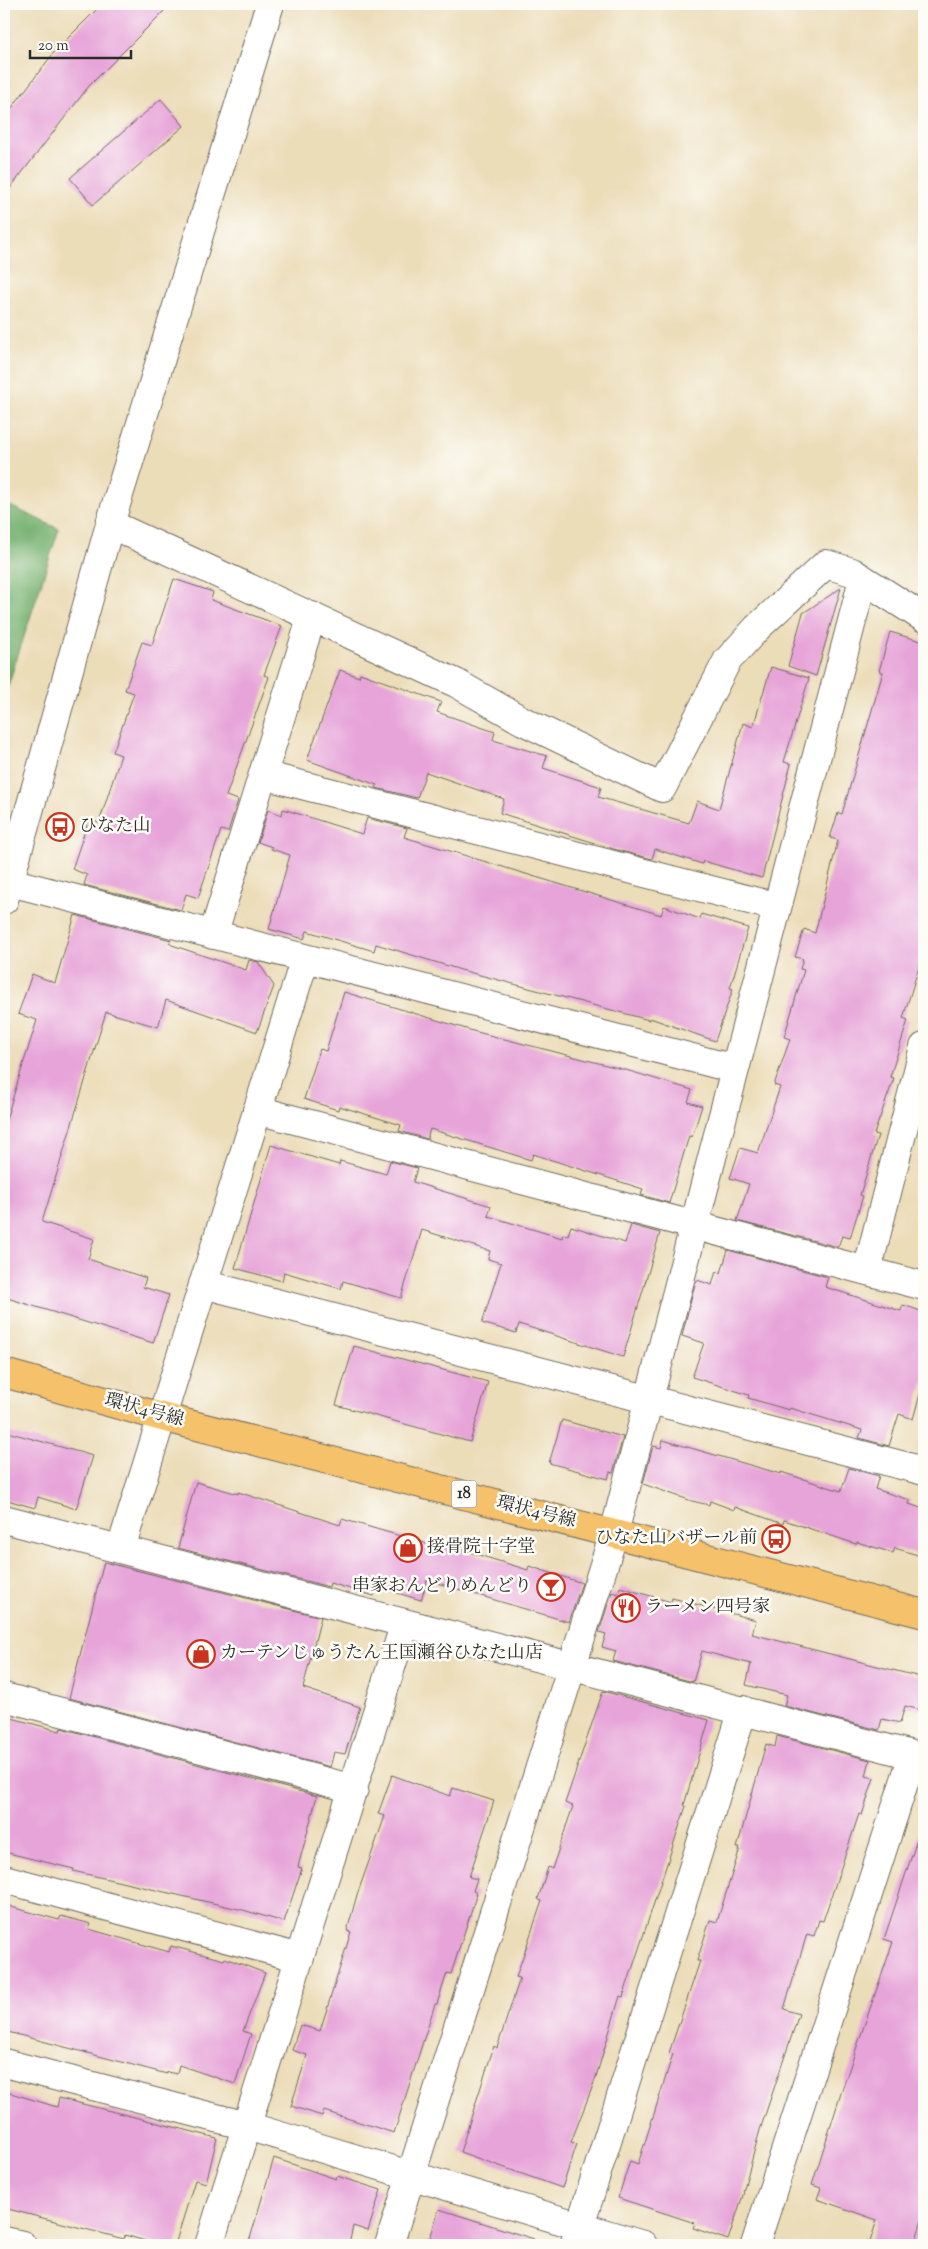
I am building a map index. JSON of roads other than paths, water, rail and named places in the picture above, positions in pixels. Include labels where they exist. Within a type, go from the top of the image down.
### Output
[{"type":"main road","name":"環状4号線","points":[[4,1373],[162,1417],[924,1614]]},
{"type":"street","points":[[270,4],[110,524],[7,891],[213,935],[735,1069]]},
{"type":"street","points":[[110,524],[456,683],[523,721],[662,788],[727,662],[758,628],[826,564],[852,572],[863,578],[924,618]]},
{"type":"street","points":[[389,2245],[614,1533],[863,578]]},
{"type":"street","points":[[213,935],[312,616]]},
{"type":"street","points":[[263,775],[777,907]]},
{"type":"street","points":[[121,1548],[305,958]]},
{"type":"street","points":[[866,1271],[924,1047]]},
{"type":"street","points":[[257,1110],[924,1286]]},
{"type":"street","points":[[203,1284],[924,1471]]},
{"type":"street","points":[[4,1519],[918,1756],[755,2245]]},
{"type":"street","points":[[210,2245],[405,1623]]},
{"type":"street","points":[[4,1697],[354,1789]]},
{"type":"street","points":[[578,2236],[743,1710]]},
{"type":"street","points":[[4,1879],[300,1958]]},
{"type":"street","points":[[4,2064],[247,2126],[411,2176],[578,2236],[643,2245]]},
{"type":"street","points":[[4,2241],[22,2245]]},
{"type":"place","name":"ひなた山","points":[[60,827]]},
{"type":"place","name":"ひなた山バザール前","points":[[776,1539]]},
{"type":"place","name":"接骨院十字堂","points":[[408,1548]]},
{"type":"place","name":"串家おんどりめんどり","points":[[551,1587]]},
{"type":"place","name":"ラーメン四号家","points":[[626,1608]]},
{"type":"place","name":"カーテンじゅうたん王国瀬谷ひなた山店","points":[[201,1654]]}]
